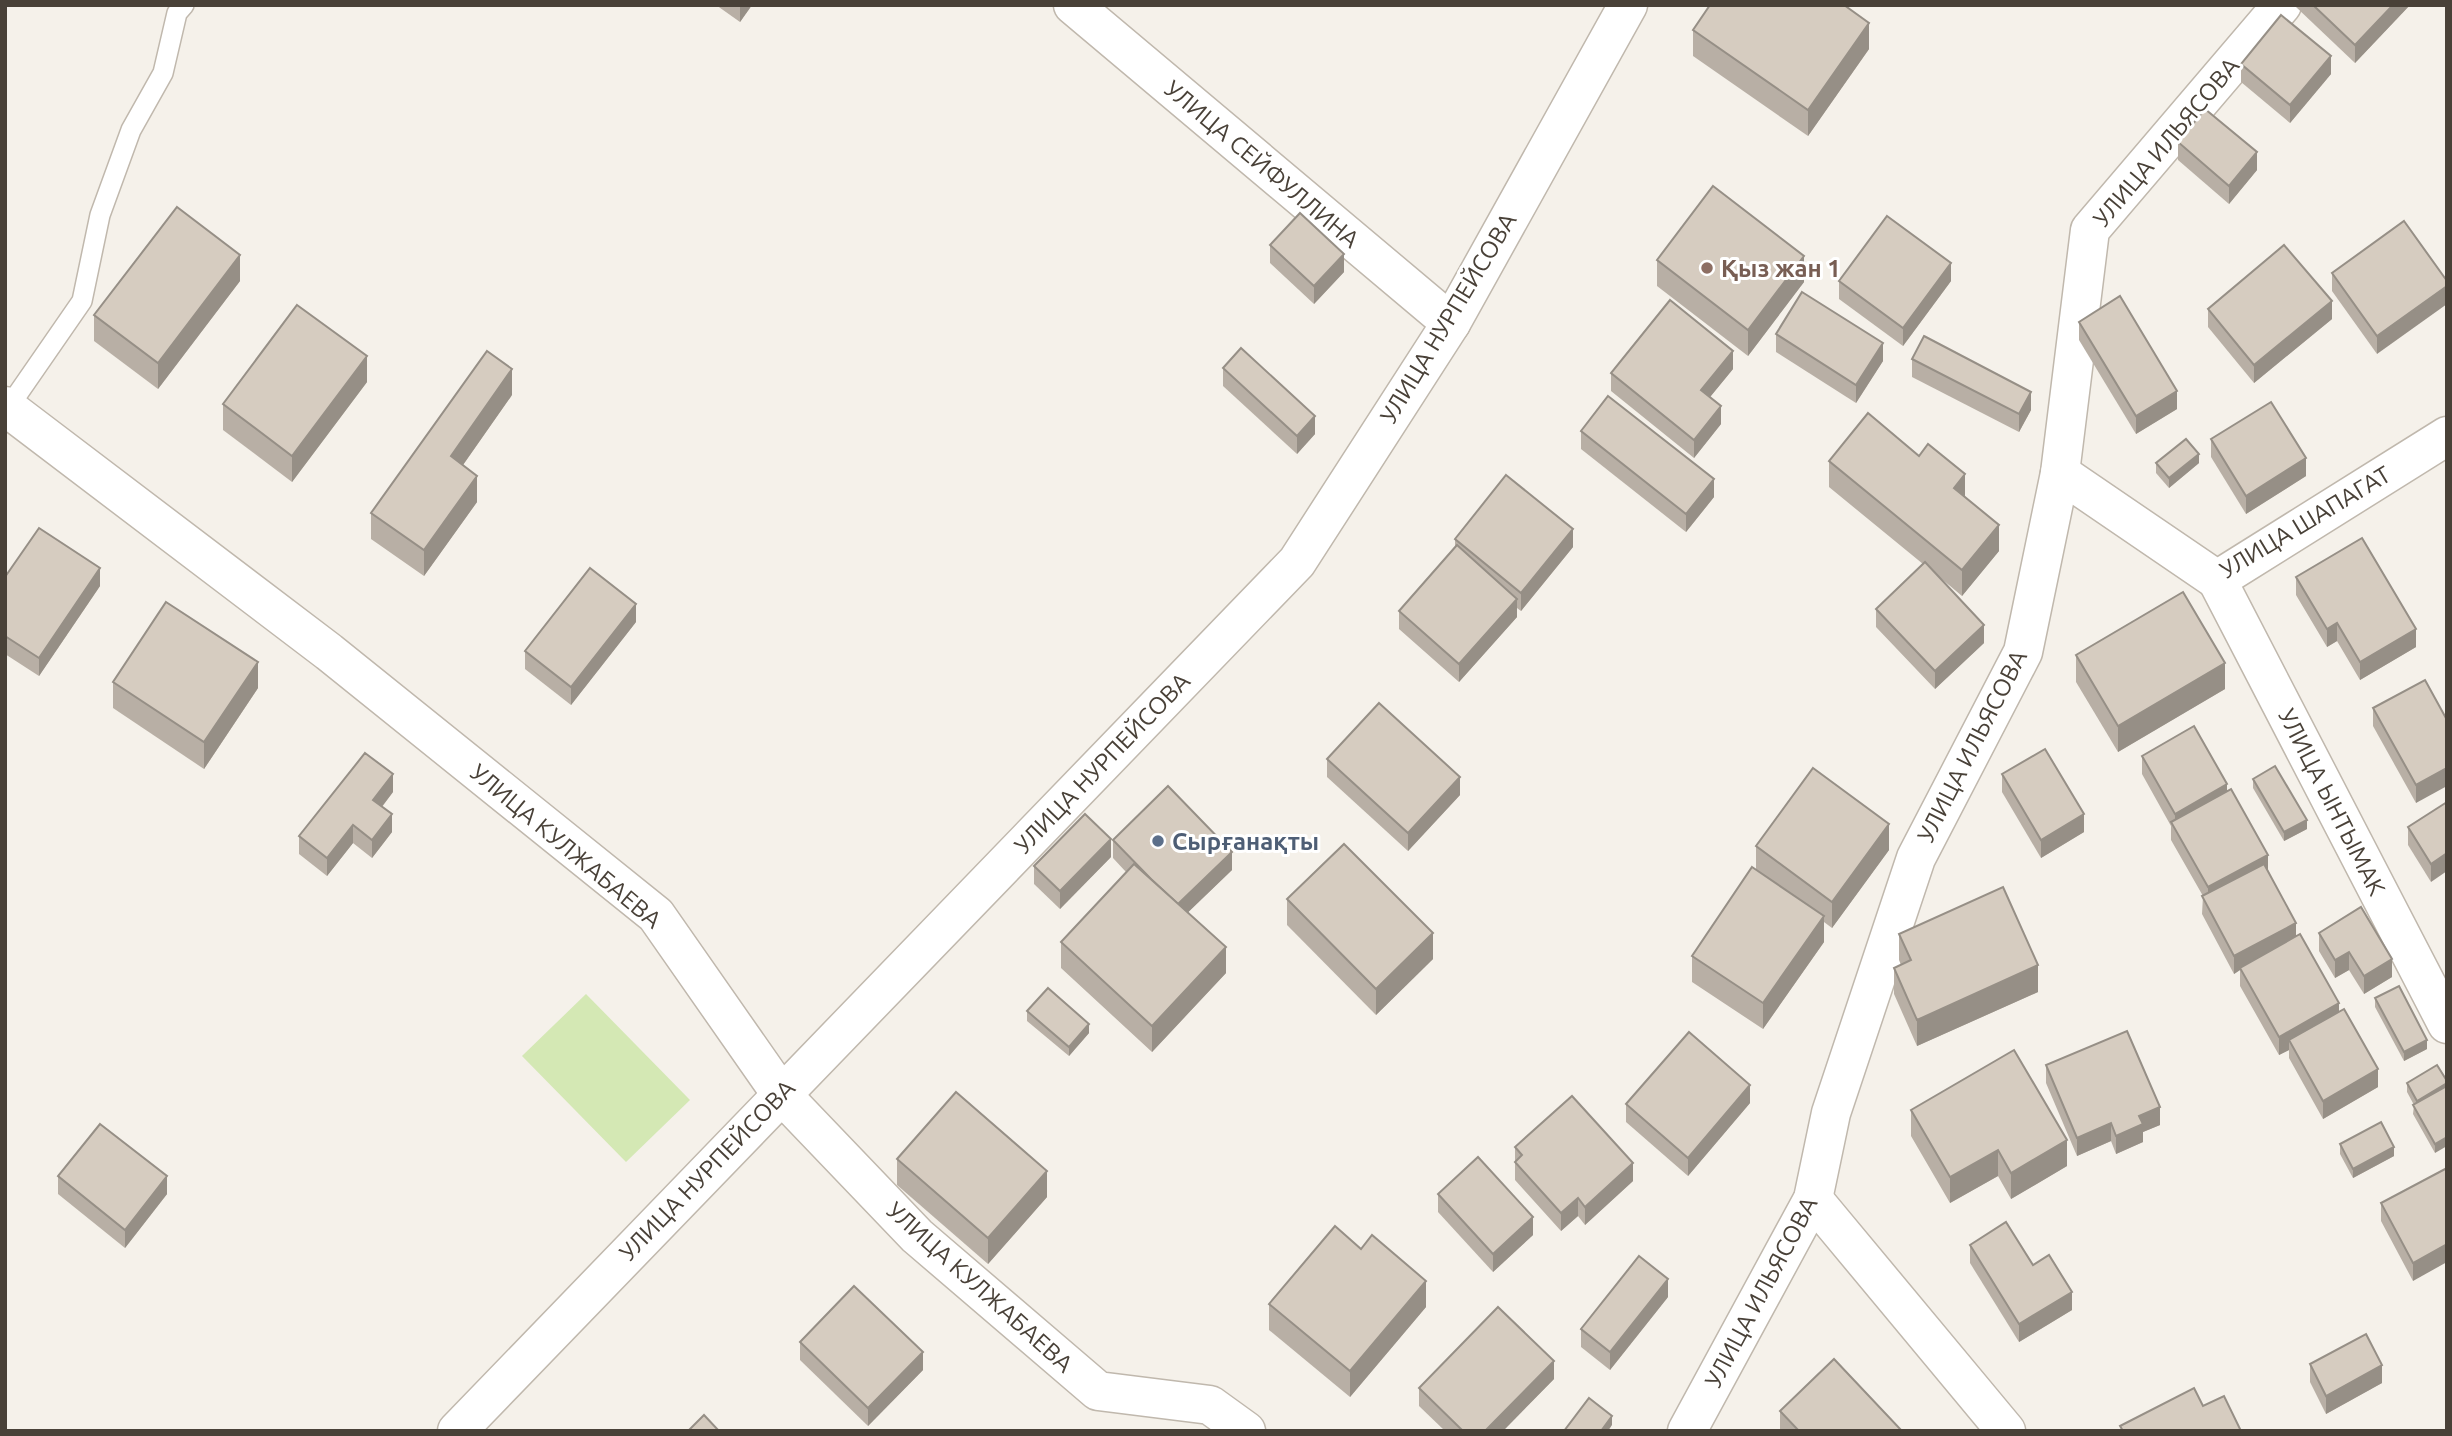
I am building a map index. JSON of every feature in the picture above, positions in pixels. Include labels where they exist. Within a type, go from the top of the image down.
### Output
[{"type":"street","name":"УЛИЦА СЕЙФУЛЛИНА","points":[[1073,5],[1451,323]]},
{"type":"street","name":"УЛИЦА НУРПЕЙСОВА","points":[[457,1431],[1297,562],[1451,323],[1628,5]]},
{"type":"street","name":"УЛИЦА ИЛЬЯСОВА","points":[[1687,1431],[1813,1199],[1831,1113],[1916,858],[2023,652],[2060,473],[2090,230],[2282,5]]},
{"type":"street","name":"УЛИЦА КУЛЖАБАЕВА","points":[[6,407],[329,652],[656,915],[780,1094],[916,1236],[1098,1391],[1210,1405],[1246,1431]]},
{"type":"street","name":"УЛИЦА ШАПАГАТ","points":[[2060,473],[2217,580],[2447,436]]},
{"type":"street","name":"УЛИЦА ЫНТЫМАК","points":[[2217,580],[2447,1024]]},
{"type":"street","points":[[1813,1199],[2006,1431]]},
{"type":"lane","points":[[6,407],[82,301],[100,215],[131,130],[163,73],[177,13],[184,5]]},
{"type":"green space","points":[[586,994],[690,1100],[626,1162],[522,1056]]},
{"type":"building","points":[[1710,5],[1844,5],[1869,23],[1808,110],[1693,30]]},
{"type":"building","points":[[2313,5],[2393,5],[2355,45]]},
{"type":"building","points":[[2281,15],[2331,56],[2290,105],[2241,64]]},
{"type":"building","points":[[2205,109],[2257,152],[2229,186],[2178,142]]},
{"type":"building","points":[[1713,186],[1804,256],[1748,330],[1657,260]]},
{"type":"building","points":[[177,207],[240,255],[158,363],[94,315]]},
{"type":"building","points":[[1300,213],[1344,254],[1314,286],[1270,245]]},
{"type":"building","points":[[1887,216],[1951,263],[1903,328],[1839,281]]},
{"type":"building","points":[[2404,221],[2447,281],[2447,286],[2377,336],[2332,273]]},
{"type":"building","points":[[2284,245],[2332,301],[2254,365],[2208,309]]},
{"type":"building","points":[[1802,292],[1883,343],[1856,385],[1776,334]]},
{"type":"building","points":[[2120,296],[2177,391],[2136,416],[2079,322]]},
{"type":"building","points":[[1670,300],[1733,351],[1701,390],[1721,406],[1694,440],[1611,373]]},
{"type":"building","points":[[297,305],[367,356],[292,456],[223,404]]},
{"type":"building","points":[[1924,336],[2031,392],[2019,414],[1912,359]]},
{"type":"building","points":[[1241,348],[1315,416],[1297,436],[1223,368]]},
{"type":"building","points":[[487,351],[512,369],[451,456],[477,476],[424,550],[371,513]]},
{"type":"building","points":[[1608,396],[1714,479],[1686,514],[1581,431]]},
{"type":"building","points":[[2271,402],[2306,458],[2246,496],[2211,439]]},
{"type":"building","points":[[1868,413],[1919,456],[1928,444],[1965,474],[1954,488],[1999,525],[1962,570],[1829,461]]},
{"type":"building","points":[[2186,439],[2199,454],[2169,478],[2156,463]]},
{"type":"building","points":[[1506,475],[1573,529],[1521,593],[1455,539]]},
{"type":"building","points":[[39,528],[100,568],[39,658],[5,636],[5,577]]},
{"type":"building","points":[[2362,538],[2416,629],[2360,662],[2337,623],[2327,629],[2296,577]]},
{"type":"building","points":[[1457,545],[1517,599],[1459,664],[1399,611]]},
{"type":"building","points":[[1925,562],[1984,625],[1935,671],[1876,609]]},
{"type":"building","points":[[590,568],[636,604],[571,687],[525,651]]},
{"type":"building","points":[[2183,592],[2225,663],[2118,726],[2076,655]]},
{"type":"building","points":[[166,602],[258,662],[204,742],[113,682]]},
{"type":"building","points":[[2425,680],[2447,720],[2447,768],[2416,785],[2373,708]]},
{"type":"building","points":[[1379,703],[1460,777],[1408,833],[1327,759]]},
{"type":"building","points":[[2194,726],[2227,784],[2175,814],[2142,756]]},
{"type":"building","points":[[2045,749],[2084,814],[2041,840],[2002,774]]},
{"type":"building","points":[[365,753],[393,774],[373,800],[392,814],[372,840],[353,825],[327,858],[299,836]]},
{"type":"building","points":[[2275,766],[2307,820],[2284,832],[2253,779]]},
{"type":"building","points":[[1813,768],[1889,824],[1832,902],[1756,846]]},
{"type":"building","points":[[1168,786],[1232,852],[1178,904],[1113,840]]},
{"type":"building","points":[[2231,789],[2268,855],[2208,887],[2171,822]]},
{"type":"building","points":[[2447,802],[2447,853],[2431,864],[2408,827]]},
{"type":"building","points":[[1085,814],[1111,839],[1060,891],[1034,866]]},
{"type":"building","points":[[1344,844],[1433,933],[1376,989],[1287,899]]},
{"type":"building","points":[[1134,864],[1226,947],[1152,1026],[1061,942]]},
{"type":"building","points":[[2264,864],[2296,923],[2234,956],[2202,896]]},
{"type":"building","points":[[1752,867],[1824,916],[1763,1003],[1692,956]]},
{"type":"building","points":[[2003,887],[2038,965],[1917,1020],[1894,968],[1911,960],[1899,934]]},
{"type":"building","points":[[2361,907],[2392,959],[2364,976],[2349,952],[2335,960],[2319,933]]},
{"type":"building","points":[[2300,934],[2339,1003],[2279,1037],[2240,968]]},
{"type":"building","points":[[2399,986],[2427,1040],[2404,1052],[2375,998]]},
{"type":"building","points":[[1048,988],[1089,1024],[1069,1047],[1027,1011]]},
{"type":"building","points":[[2344,1009],[2378,1069],[2323,1101],[2289,1040]]},
{"type":"building","points":[[2127,1031],[2160,1107],[2139,1116],[2143,1124],[2116,1136],[2111,1123],[2077,1138],[2046,1065]]},
{"type":"building","points":[[1689,1032],[1750,1085],[1688,1158],[1626,1104]]},
{"type":"building","points":[[2014,1050],[2067,1140],[2011,1173],[1998,1150],[1950,1177],[1911,1110]]},
{"type":"building","points":[[2437,1065],[2447,1083],[2417,1101],[2407,1083]]},
{"type":"building","points":[[2447,1086],[2447,1137],[2435,1144],[2413,1105]]},
{"type":"building","points":[[956,1092],[1047,1171],[988,1238],[897,1159]]},
{"type":"building","points":[[1572,1096],[1633,1163],[1585,1207],[1578,1198],[1561,1213],[1515,1162],[1522,1155],[1515,1147]]},
{"type":"building","points":[[2381,1122],[2394,1147],[2353,1169],[2340,1144]]},
{"type":"building","points":[[100,1124],[167,1176],[125,1230],[58,1176]]},
{"type":"building","points":[[1478,1157],[1533,1217],[1493,1254],[1438,1194]]},
{"type":"building","points":[[2447,1168],[2447,1244],[2413,1263],[2381,1203]]},
{"type":"building","points":[[2006,1222],[2033,1265],[2049,1255],[2072,1292],[2019,1324],[1970,1245]]},
{"type":"building","points":[[1335,1226],[1361,1249],[1372,1235],[1426,1281],[1350,1371],[1269,1304]]},
{"type":"building","points":[[1639,1256],[1668,1279],[1610,1352],[1581,1329]]},
{"type":"building","points":[[854,1286],[923,1352],[868,1408],[800,1342]]},
{"type":"building","points":[[1498,1307],[1554,1361],[1485,1431],[1463,1431],[1419,1388]]},
{"type":"building","points":[[2366,1334],[2382,1365],[2326,1396],[2310,1364]]},
{"type":"building","points":[[1834,1359],[1902,1431],[1799,1431],[1780,1411]]},
{"type":"building","points":[[2194,1388],[2203,1406],[2224,1396],[2241,1431],[2123,1431],[2120,1426]]},
{"type":"building","points":[[1589,1398],[1612,1416],[1601,1431],[1564,1431]]},
{"type":"building","points":[[704,1415],[719,1431],[688,1431]]},
{"type":"place","name":"Қыз жан 1","points":[[1707,268]]},
{"type":"place","name":"Сырғанақты","points":[[1158,841]]}]
